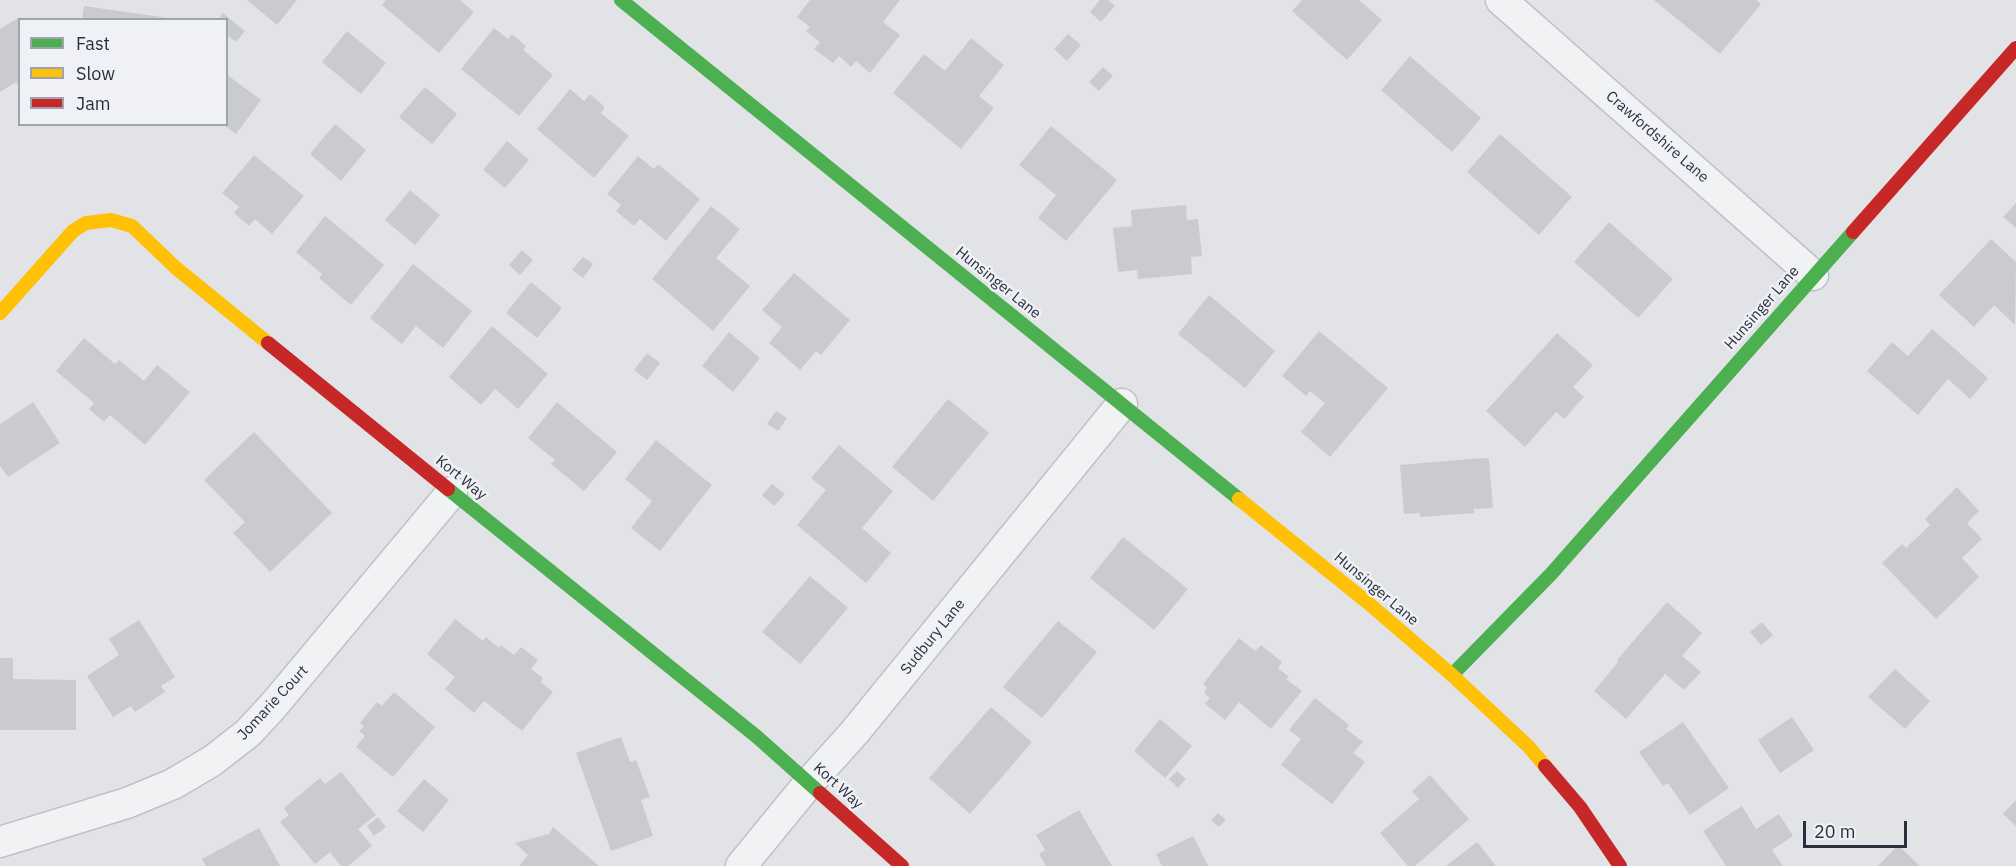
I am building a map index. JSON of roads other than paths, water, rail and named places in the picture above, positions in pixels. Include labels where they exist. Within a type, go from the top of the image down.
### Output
[{"type":"street","name":"Hunsinger Lane","points":[[621,0],[1367,602],[1452,675],[1551,574],[2016,48]]},
{"type":"street","name":"Crawfordshire Lane","points":[[1501,0],[1814,275]]},
{"type":"street","name":"Kort Way","points":[[0,313],[73,231],[86,223],[111,220],[132,226],[176,268],[756,736],[902,866]]},
{"type":"street","name":"Sudbury Lane","points":[[741,866],[809,783],[854,734],[1122,404]]},
{"type":"street","name":"Jomarie Court","points":[[0,842],[127,803],[164,788],[212,761],[248,733],[273,706],[452,492]]},
{"type":"street","points":[[1452,675],[1529,747],[1580,807],[1620,866]]}]
